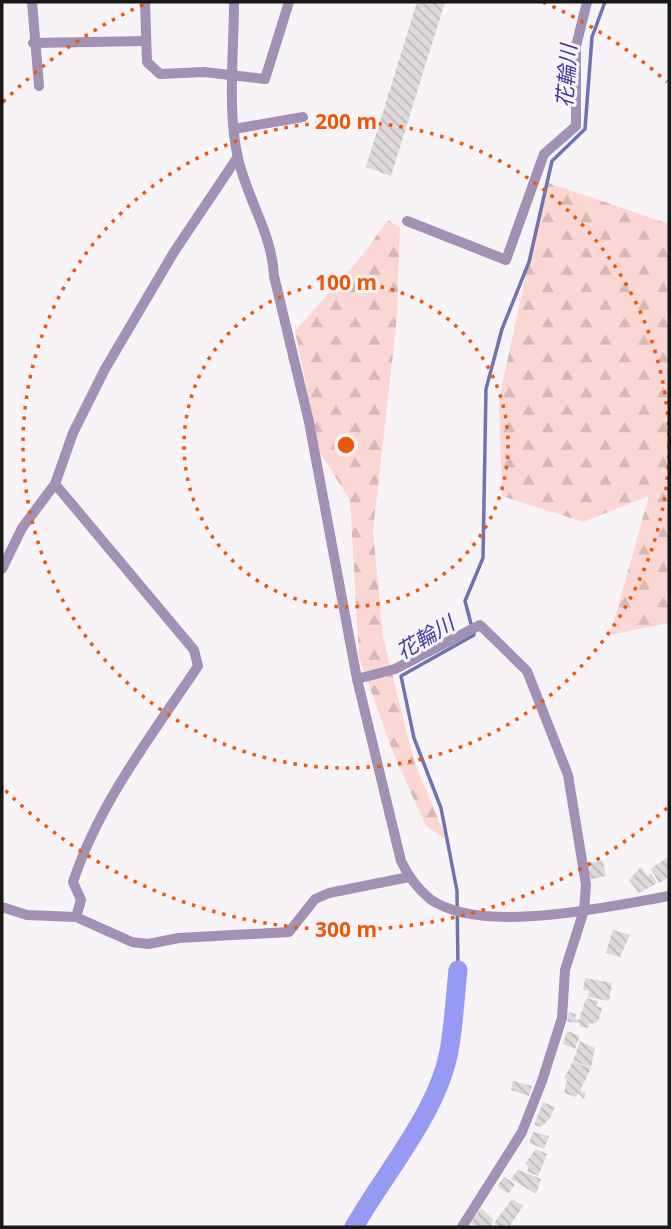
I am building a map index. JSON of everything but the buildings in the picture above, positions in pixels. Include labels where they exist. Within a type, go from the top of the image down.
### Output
[{"type":"street","points":[[32,2],[33,43],[39,86]]},
{"type":"street","points":[[145,2],[147,62],[160,74],[204,72],[265,79],[289,2]]},
{"type":"street","points":[[234,2],[234,129],[237,158],[273,253],[274,276],[309,422],[357,678],[401,861],[409,877],[432,900],[463,911],[498,916],[539,916],[669,896]]},
{"type":"street","points":[[407,221],[506,260],[544,154],[576,126],[576,46],[587,2]]},
{"type":"street","points":[[33,43],[146,41]]},
{"type":"street","points":[[234,129],[303,117]]},
{"type":"street","points":[[2,569],[22,528],[55,484],[73,433],[105,369],[174,252],[237,158]]},
{"type":"street","points":[[55,484],[194,650],[198,666],[112,796],[83,851],[73,882],[81,900],[76,917]]},
{"type":"street","points":[[357,678],[395,669],[480,625],[527,671],[568,775],[586,885],[584,910],[565,970],[562,1018],[542,1082],[522,1132],[462,1227]]},
{"type":"street","points":[[2,908],[27,915],[76,917],[132,942],[148,944],[179,938],[289,932],[315,899],[329,893],[409,877]]},
{"type":"green space","points":[[546,182],[669,224],[669,623],[610,635],[649,496],[583,522],[502,496],[499,399]]},
{"type":"green space","points":[[388,220],[400,228],[397,317],[373,531],[383,637],[414,761],[447,840],[426,826],[394,755],[359,657],[350,500],[320,453],[295,331],[361,257]]},
{"type":"waterway","name":"花輪川","points":[[458,970],[457,891],[441,808],[414,738],[401,676],[474,635],[465,601],[483,558],[486,389],[502,329],[529,262],[552,161],[585,129],[592,37],[605,2]]},
{"type":"waterway","name":"花輪川","points":[[354,1227],[409,1142],[434,1097],[449,1051],[458,970]]}]
